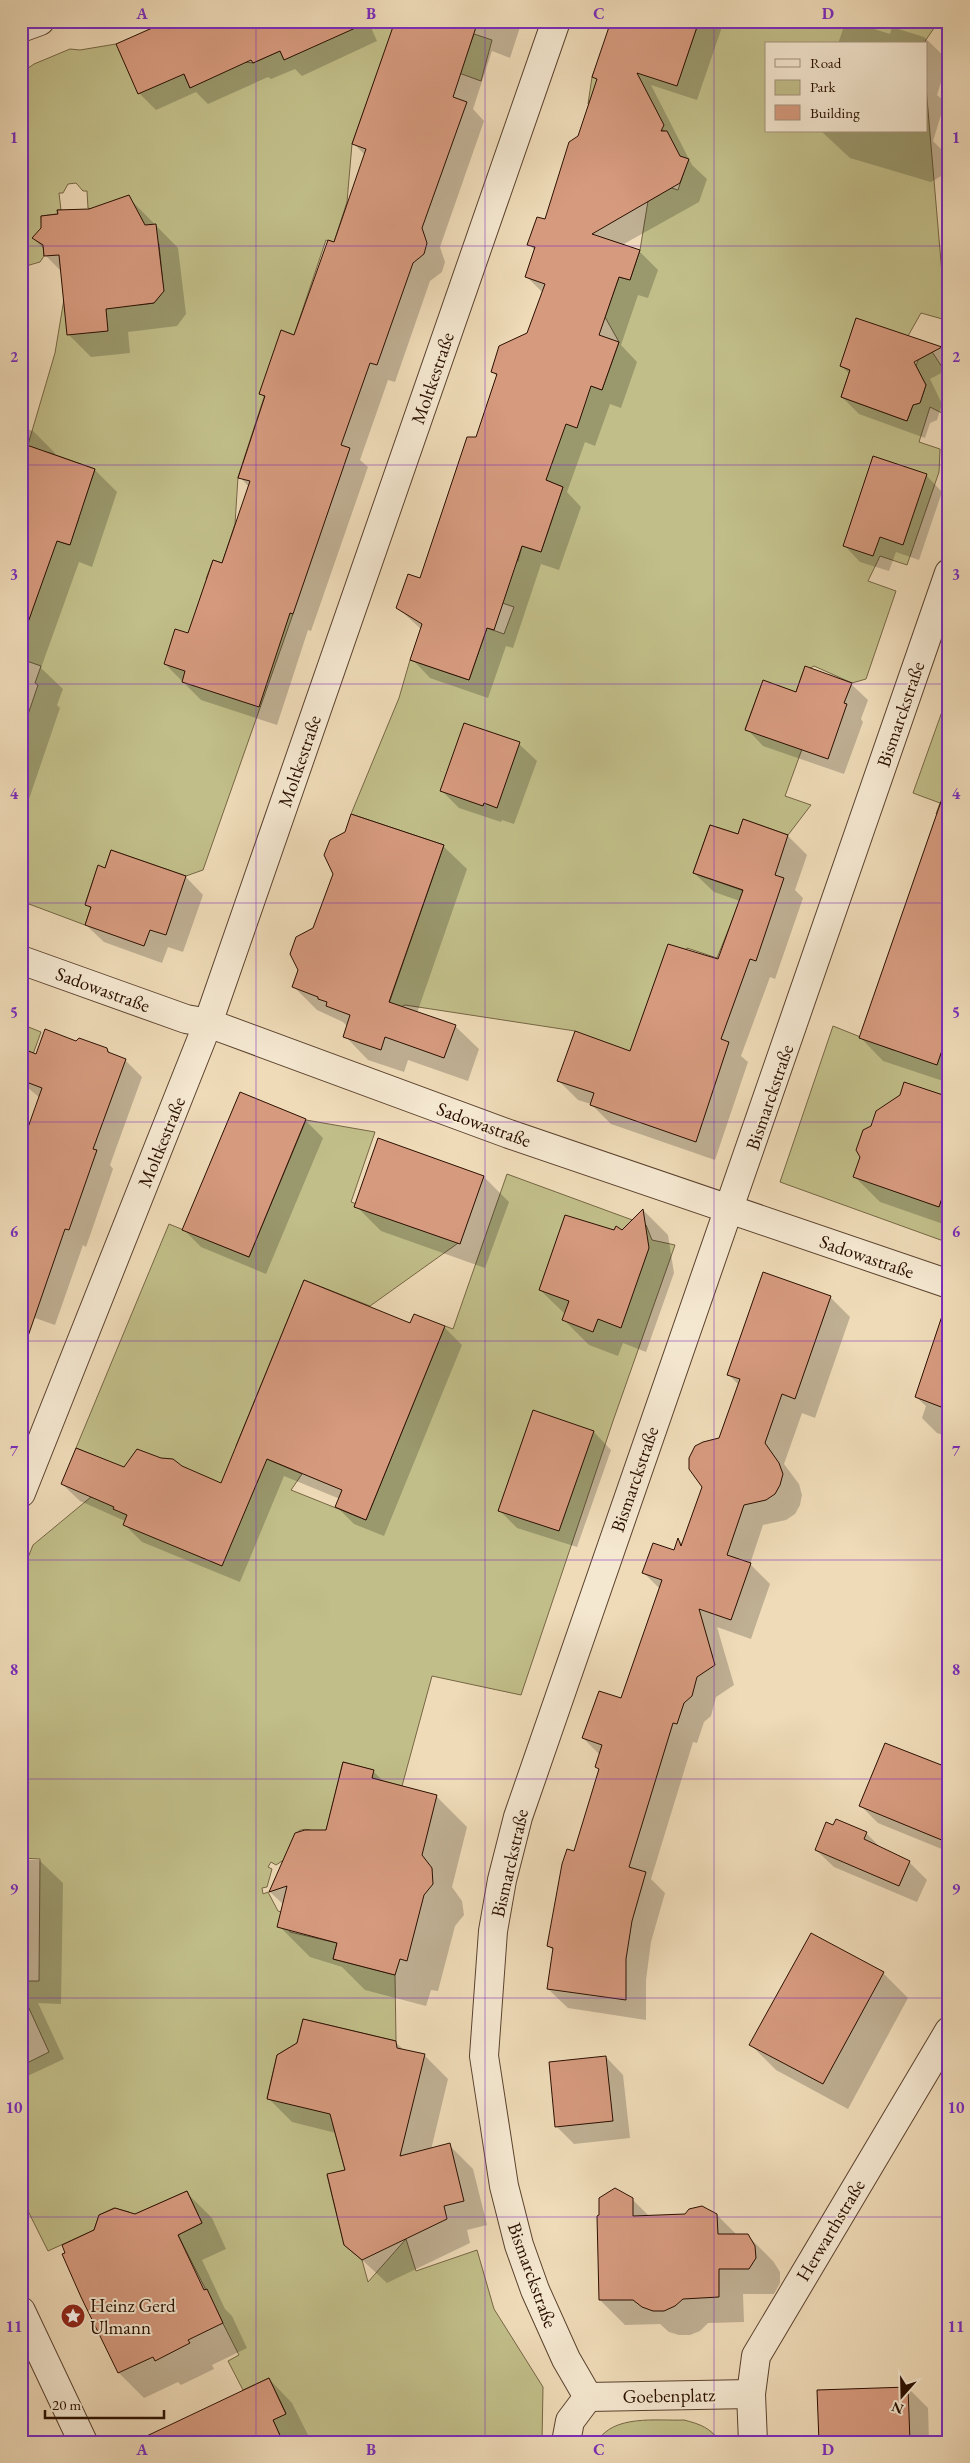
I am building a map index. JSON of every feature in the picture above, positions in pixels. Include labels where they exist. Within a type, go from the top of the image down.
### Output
[{"type":"street","points":[[21,28],[40,21]]},
{"type":"street","name":"Moltkestraße","points":[[21,1493],[208,1023],[556,21]]},
{"type":"street","name":"Bismarckstraße","points":[[588,2397],[566,2359],[535,2290],[519,2245],[504,2186],[484,2056],[493,1931],[502,1880],[518,1817],[646,1442],[730,1210],[949,573]]},
{"type":"street","name":"Sadowastraße","points":[[21,960],[186,1019],[208,1023],[509,1134],[949,1284]]},
{"type":"street","name":"Herwarthstraße","points":[[752,2442],[751,2394],[756,2356],[949,2030]]},
{"type":"street","points":[[21,2311],[84,2442]]},
{"type":"street","name":"Goebenplatz","points":[[588,2397],[751,2394]]},
{"type":"street","points":[[566,2442],[570,2421],[588,2397]]},
{"type":"green space","points":[[346,21],[422,21],[469,47],[474,34],[492,40],[481,81],[448,69],[382,60],[352,144],[347,202],[334,242],[326,240],[294,335],[281,330],[270,379],[238,477],[235,524],[222,563],[213,560],[206,579],[293,614],[203,870],[186,876],[111,850],[105,868],[98,866],[85,904],[91,907],[85,925],[21,901],[21,735],[38,685],[35,683],[41,666],[21,659],[21,629],[55,540],[69,545],[79,518],[74,516],[84,501],[95,469],[50,453],[27,448],[55,353],[64,299],[131,297],[139,305],[154,303],[161,294],[160,287],[163,285],[159,244],[88,208],[87,191],[83,191],[76,183],[68,184],[63,193],[59,193],[61,210],[57,210],[58,214],[41,216],[44,256],[40,262],[26,266],[21,201],[21,73],[34,64],[70,49],[80,50],[116,44],[184,74],[190,88],[230,60],[253,63],[280,51],[284,59]]},
{"type":"green space","points":[[699,21],[939,21],[924,42],[765,42],[765,132],[928,132],[928,110],[946,320],[921,313],[908,336],[840,366],[850,370],[841,397],[907,421],[913,405],[920,403],[926,385],[916,366],[925,341],[944,370],[944,414],[930,407],[919,442],[940,449],[939,472],[907,565],[880,556],[868,581],[896,591],[866,679],[852,683],[814,666],[803,672],[796,692],[763,681],[745,729],[802,749],[785,796],[811,805],[788,835],[743,819],[738,834],[710,825],[693,873],[744,891],[717,958],[687,948],[639,1087],[575,1031],[405,1005],[385,1015],[444,845],[351,814],[399,698],[410,660],[469,680],[487,628],[504,634],[514,607],[468,591],[518,561],[522,546],[541,552],[563,487],[546,480],[560,430],[591,386],[602,390],[619,342],[605,317],[619,277],[630,280],[640,250],[648,201],[659,195],[662,185],[678,190],[688,159],[668,153],[667,132],[588,104],[592,77],[600,56],[678,82]]},
{"type":"green space","points":[[949,692],[949,818],[936,814],[940,803],[913,793]]},
{"type":"green space","points":[[21,1024],[41,1032],[28,1068],[21,1066]]},
{"type":"green space","points":[[833,1026],[893,1050],[949,1030],[949,1243],[780,1182]]},
{"type":"green space","points":[[306,1120],[375,1132],[351,1202],[461,1241],[370,1306],[304,1280],[236,1446],[302,1474],[291,1490],[366,1520],[445,1326],[453,1329],[507,1174],[646,1225],[652,1240],[675,1245],[613,1421],[521,1695],[432,1676],[402,1786],[372,1778],[373,1770],[343,1762],[324,1839],[316,1832],[305,1829],[300,1830],[294,1836],[293,1854],[276,1865],[271,1862],[268,1867],[272,1869],[267,1887],[262,1888],[263,1894],[268,1892],[278,1911],[281,1912],[290,1932],[337,1943],[333,1959],[395,1975],[396,2041],[303,2019],[297,2043],[277,2055],[267,2098],[335,2115],[333,2125],[345,2170],[327,2175],[344,2245],[362,2260],[368,2282],[406,2239],[416,2271],[477,2250],[494,2309],[543,2387],[542,2442],[283,2442],[273,2420],[286,2413],[269,2378],[243,2390],[228,2361],[239,2355],[178,2235],[202,2223],[187,2191],[131,2216],[129,2212],[114,2208],[99,2215],[94,2230],[48,2251],[21,2197],[21,2066],[49,2052],[22,1993],[22,1981],[39,1981],[40,1859],[21,1858],[21,1575],[33,1545],[91,1497],[105,1460],[76,1448],[169,1224],[249,1257]]},
{"type":"green space","points":[[649,2420],[684,2420],[705,2427],[720,2442],[597,2442],[604,2433],[624,2423]]},
{"type":"building","points":[[168,21],[371,21],[284,60],[280,51],[253,63],[251,60],[190,88],[184,74],[138,94],[116,44]]},
{"type":"building","points":[[395,21],[478,21],[453,97],[467,102],[422,228],[427,243],[424,254],[413,263],[377,365],[370,363],[341,445],[350,448],[293,614],[290,613],[259,707],[182,682],[185,671],[164,664],[175,629],[188,633],[213,560],[222,563],[250,481],[238,478],[265,396],[259,394],[281,330],[294,335],[328,240],[334,242],[366,149],[352,144]]},
{"type":"building","points":[[611,21],[699,21],[677,86],[637,73],[664,125],[661,131],[667,131],[680,156],[689,159],[680,183],[592,234],[640,250],[630,280],[619,277],[599,335],[619,342],[602,390],[591,386],[577,428],[566,424],[546,480],[563,487],[541,552],[522,546],[494,630],[487,628],[469,680],[410,660],[422,624],[396,608],[408,574],[420,578],[467,437],[476,437],[497,374],[491,372],[499,346],[527,333],[545,284],[525,277],[535,247],[527,245],[537,217],[545,219],[569,142],[578,136],[597,79],[592,77]]},
{"type":"building","points":[[129,195],[145,225],[156,224],[164,291],[154,303],[106,309],[108,331],[67,335],[59,255],[44,256],[43,245],[32,238],[41,228],[41,216],[58,214],[57,210],[89,209]]},
{"type":"building","points":[[856,318],[942,347],[914,362],[926,385],[920,403],[913,405],[907,421],[841,397],[850,370],[840,366]]},
{"type":"building","points":[[21,443],[95,469],[70,545],[57,541],[26,628],[21,627]]},
{"type":"building","points":[[873,456],[927,474],[903,545],[880,537],[873,556],[843,546]]},
{"type":"building","points":[[805,666],[852,683],[844,703],[847,704],[828,759],[745,730],[763,680],[796,692]]},
{"type":"building","points":[[464,723],[520,742],[497,808],[484,803],[483,806],[440,791]]},
{"type":"building","points":[[944,793],[949,794],[949,1030],[937,1065],[859,1038]]},
{"type":"building","points":[[351,814],[444,845],[389,1002],[456,1025],[444,1058],[385,1037],[381,1050],[343,1037],[350,1015],[326,1006],[327,1002],[292,987],[298,970],[290,954],[296,937],[313,928],[333,874],[324,855],[330,840],[345,832]]},
{"type":"building","points":[[743,819],[788,835],[775,875],[784,878],[756,961],[750,959],[721,1039],[729,1042],[696,1142],[590,1105],[594,1093],[557,1081],[575,1031],[630,1051],[668,944],[718,959],[743,890],[693,873],[710,825],[738,834]]},
{"type":"building","points":[[111,850],[186,876],[166,935],[150,930],[144,946],[85,925],[91,907],[85,905],[98,865],[105,868]]},
{"type":"building","points":[[45,1029],[76,1041],[79,1038],[107,1048],[108,1052],[126,1059],[93,1149],[97,1150],[69,1230],[65,1229],[26,1342],[21,1341],[21,1147],[42,1088],[21,1080],[21,1048],[36,1054]]},
{"type":"building","points":[[904,1082],[949,1097],[949,1200],[942,1198],[939,1207],[853,1177],[860,1157],[856,1150],[863,1130],[871,1126],[876,1111],[900,1095]]},
{"type":"building","points":[[240,1092],[306,1119],[249,1257],[182,1230]]},
{"type":"building","points":[[378,1138],[484,1176],[460,1244],[354,1207]]},
{"type":"building","points":[[643,1209],[649,1248],[621,1328],[598,1319],[593,1332],[562,1320],[569,1301],[539,1290],[565,1215],[614,1230],[616,1226],[622,1230]]},
{"type":"building","points":[[763,1272],[831,1296],[795,1399],[782,1394],[765,1443],[779,1463],[783,1474],[780,1485],[775,1494],[766,1500],[744,1505],[727,1555],[751,1563],[731,1620],[699,1609],[715,1665],[697,1677],[692,1696],[684,1703],[677,1724],[673,1723],[629,1867],[646,1872],[632,1921],[626,1959],[626,2000],[547,1989],[553,1948],[547,1946],[562,1864],[567,1849],[574,1851],[599,1769],[595,1767],[602,1745],[582,1738],[599,1691],[621,1698],[662,1580],[642,1573],[653,1543],[674,1550],[678,1538],[681,1546],[702,1487],[689,1469],[689,1458],[695,1446],[719,1438],[740,1379],[727,1375]]},
{"type":"building","points":[[304,1280],[410,1323],[414,1314],[445,1326],[366,1520],[335,1507],[342,1490],[267,1459],[222,1566],[123,1525],[127,1515],[113,1509],[114,1507],[61,1484],[76,1448],[124,1467],[137,1449],[161,1458],[173,1459],[182,1466],[221,1483]]},
{"type":"building","points":[[943,1313],[949,1314],[949,1410],[915,1397]]},
{"type":"building","points":[[533,1410],[594,1431],[559,1531],[498,1511]]},
{"type":"building","points":[[885,1743],[949,1768],[949,1843],[859,1806]]},
{"type":"building","points":[[343,1762],[374,1770],[372,1778],[437,1795],[422,1855],[432,1868],[433,1884],[424,1895],[407,1961],[400,1959],[395,1975],[333,1959],[337,1943],[277,1927],[287,1886],[269,1892],[295,1833],[305,1830],[326,1830]]},
{"type":"building","points":[[836,1819],[867,1832],[864,1839],[910,1861],[899,1886],[815,1850],[826,1822],[833,1825]]},
{"type":"building","points":[[811,1933],[884,1972],[823,2084],[749,2045]]},
{"type":"building","points":[[303,2019],[396,2041],[397,2048],[425,2054],[400,2156],[450,2143],[464,2201],[444,2206],[447,2219],[362,2260],[344,2245],[327,2174],[345,2170],[330,2114],[267,2099],[277,2055],[297,2043]]},
{"type":"building","points":[[606,2056],[613,2121],[555,2127],[549,2062]]},
{"type":"building","points":[[615,2188],[633,2198],[633,2216],[685,2214],[689,2209],[702,2206],[717,2214],[718,2234],[748,2234],[755,2246],[756,2258],[749,2269],[719,2269],[719,2297],[683,2299],[675,2306],[664,2311],[653,2311],[642,2307],[633,2300],[599,2300],[597,2216],[599,2215],[599,2198]]},
{"type":"building","points":[[187,2191],[202,2223],[178,2235],[204,2290],[207,2289],[223,2323],[188,2340],[190,2343],[155,2361],[153,2357],[118,2373],[62,2254],[65,2253],[62,2245],[94,2230],[99,2215],[115,2208],[135,2214]]},
{"type":"building","points":[[269,2378],[286,2414],[273,2420],[283,2442],[134,2442]]},
{"type":"building","points":[[908,2387],[910,2442],[819,2442],[817,2390]]},
{"type":"place","name":"Heinz Gerd Ulmann","points":[[73,2316]]}]
